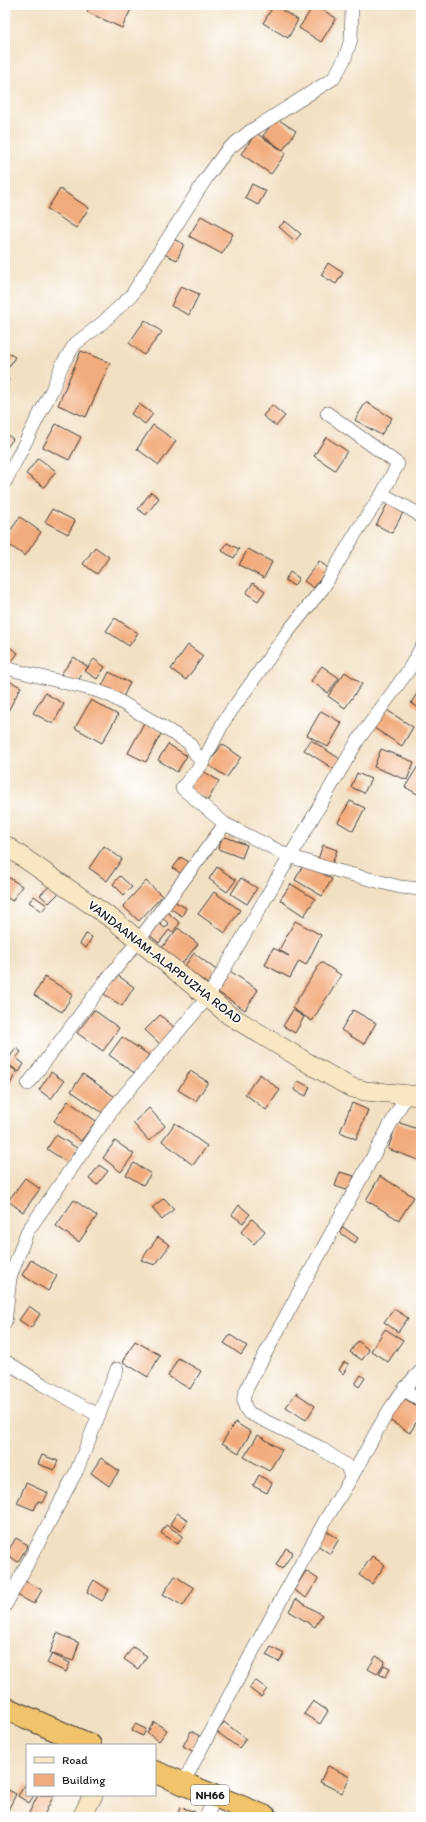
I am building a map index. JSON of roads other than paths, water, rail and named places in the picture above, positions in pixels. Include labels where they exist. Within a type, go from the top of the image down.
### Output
[{"type":"highway","points":[[5,1708],[88,1744]]},
{"type":"highway","name":"NH66","points":[[156,1772],[266,1817]]},
{"type":"main road","name":"VANDAANAM-ALAPPUZHA ROAD","points":[[5,845],[116,921],[229,1015],[308,1064],[350,1087],[365,1091],[414,1095]]},
{"type":"main road","points":[[82,1817],[92,1796]]},
{"type":"street","points":[[5,482],[52,390],[62,365],[75,344],[101,324],[131,296],[207,176],[227,150],[249,132],[334,78],[346,58],[351,38],[352,5]]},
{"type":"street","points":[[327,413],[398,464],[382,494],[357,531],[323,588],[286,634],[224,721],[202,764],[182,788],[225,824],[290,856],[327,868],[400,887],[421,889]]},
{"type":"street","points":[[382,494],[421,516]]},
{"type":"street","points":[[5,1323],[10,1278],[27,1232],[114,1107],[208,997],[358,740],[408,671],[421,648]]},
{"type":"street","points":[[5,668],[95,690],[111,696],[189,742],[202,764]]},
{"type":"street","points":[[28,1084],[103,984],[139,940],[225,824]]},
{"type":"street","points":[[352,1478],[347,1466],[319,1447],[249,1412],[245,1408],[242,1399],[251,1380],[414,1095]]},
{"type":"street","points":[[5,1361],[42,1384],[98,1415]]},
{"type":"street","points":[[5,1606],[77,1470],[117,1369]]},
{"type":"street","points":[[183,1783],[326,1518],[352,1478],[380,1427],[409,1382],[421,1371]]},
{"type":"street","points":[[404,1390],[421,1400]]},
{"type":"street","points":[[206,1817],[215,1797]]}]
